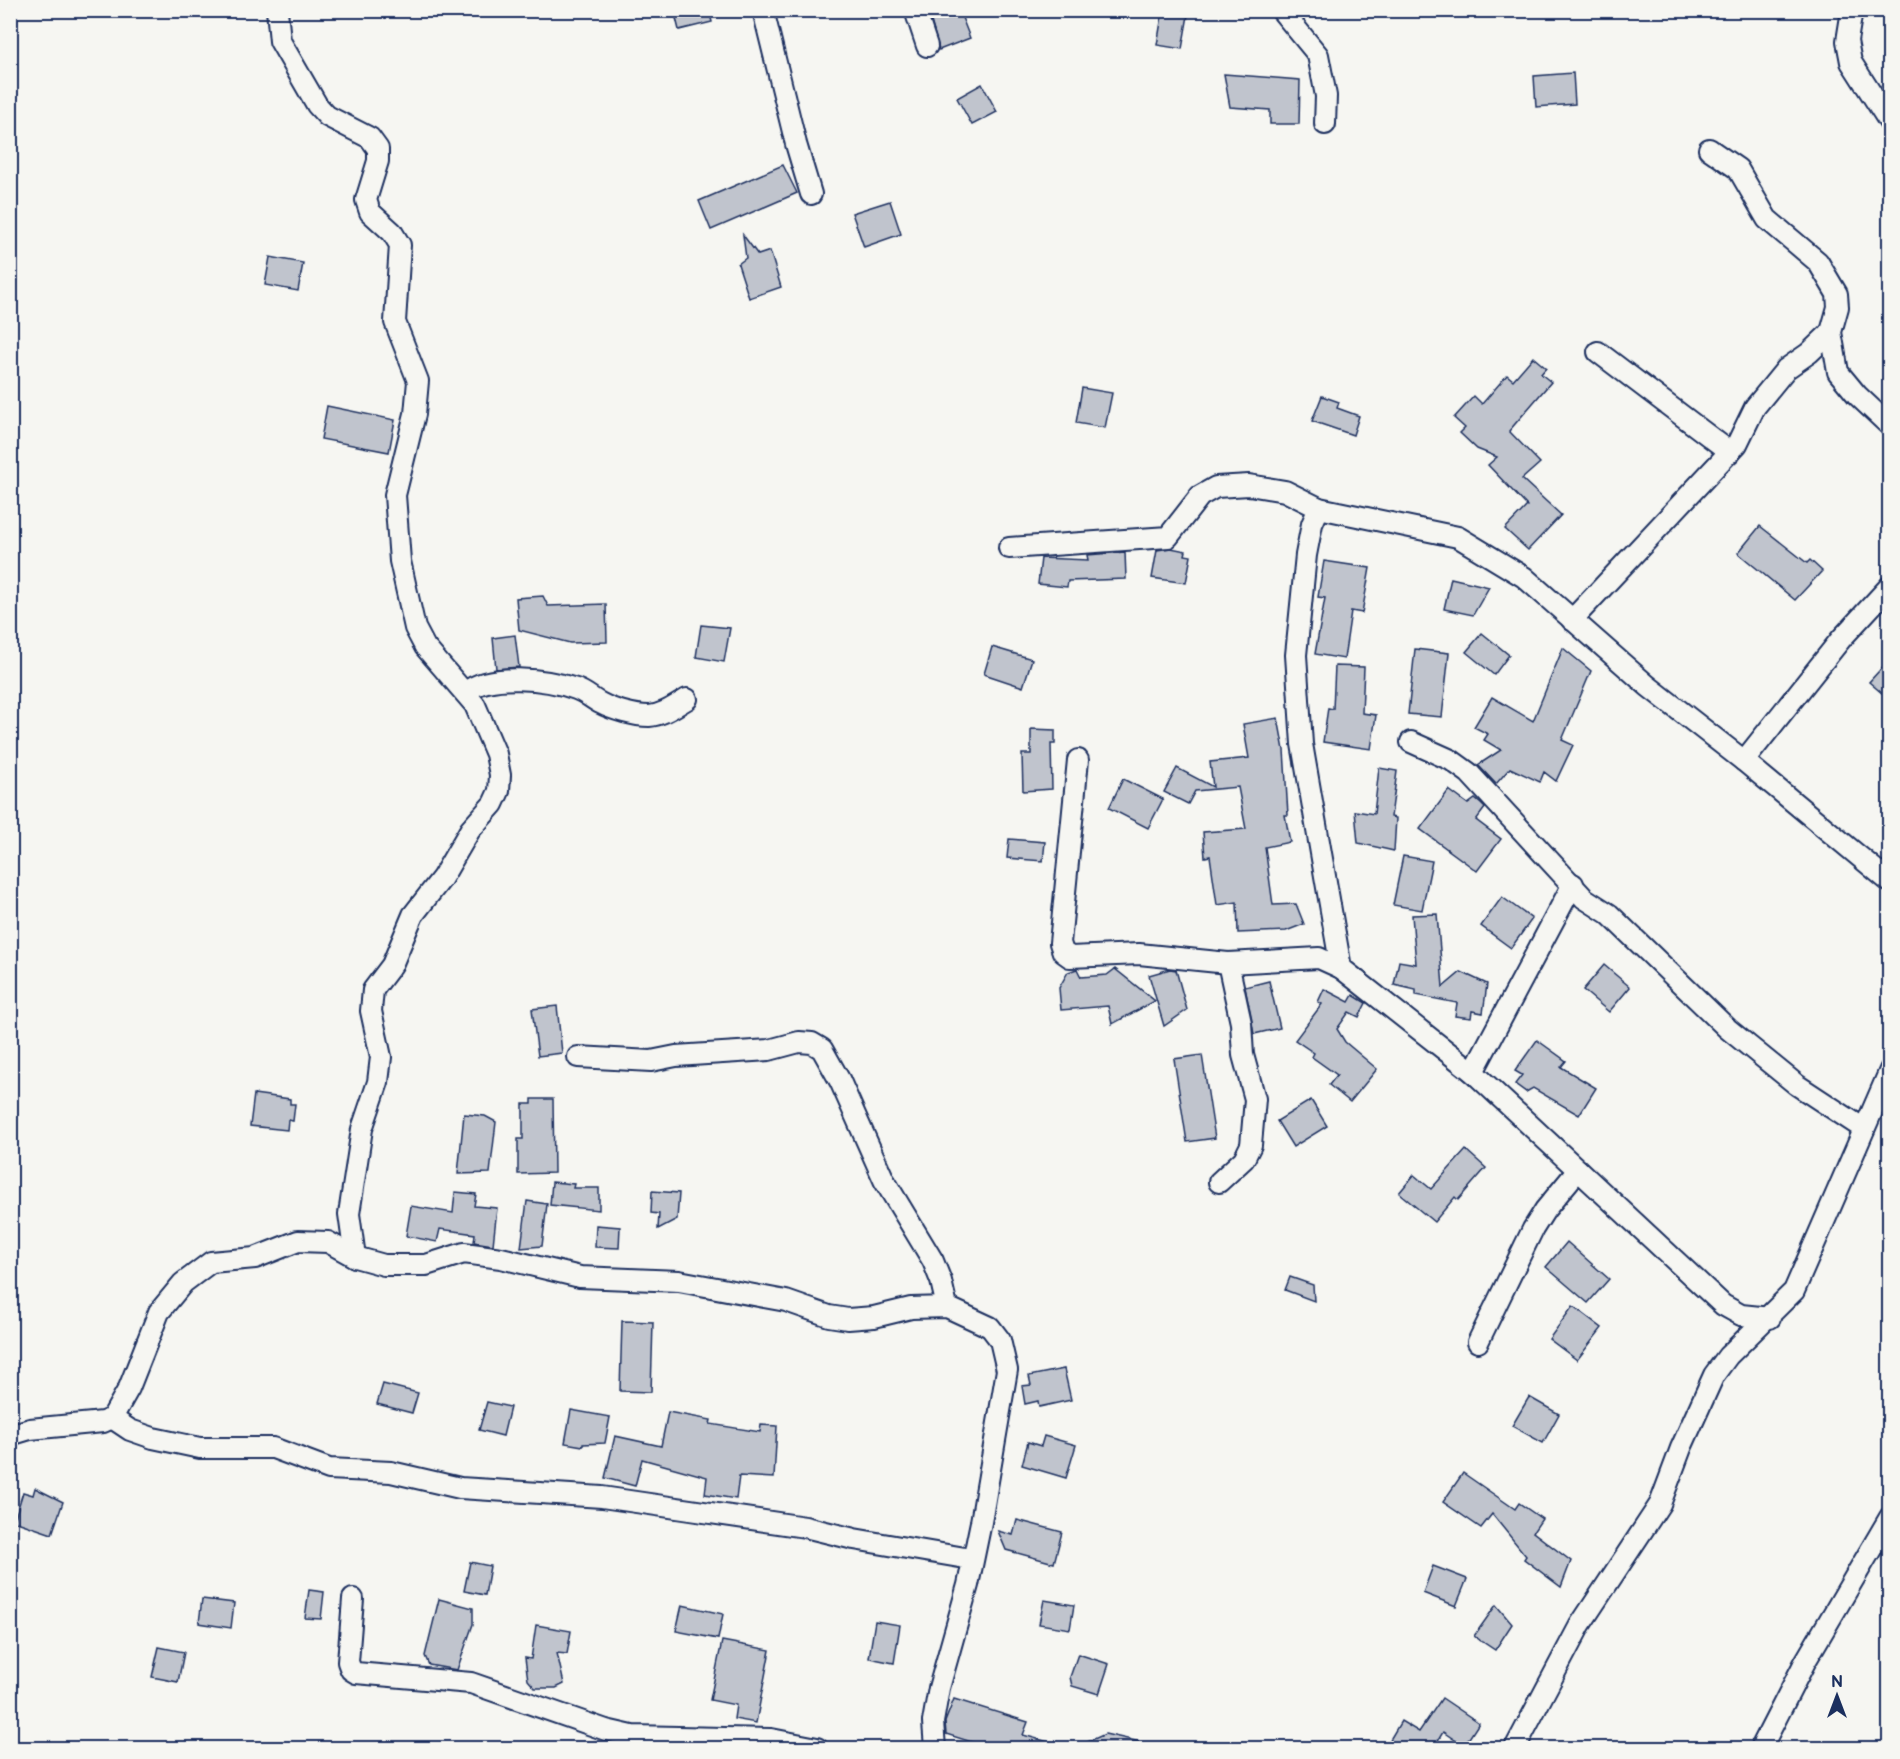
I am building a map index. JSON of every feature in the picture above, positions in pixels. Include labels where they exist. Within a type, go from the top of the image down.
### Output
[{"type":"street","points":[[277,10],[280,41],[317,105],[327,116],[370,138],[378,149],[378,161],[366,200],[370,212],[392,232],[400,245],[395,322],[418,381],[417,406],[395,495],[400,561],[415,628],[425,647],[475,705],[496,754],[500,775],[498,791],[493,804],[470,830],[442,878],[413,915],[392,965],[373,990],[371,1011],[381,1057],[378,1082],[362,1129],[349,1214],[355,1257]]},
{"type":"street","points":[[763,10],[796,144],[811,194]]},
{"type":"street","points":[[915,10],[927,46]]},
{"type":"street","points":[[1281,10],[1318,55],[1326,96],[1325,124]]},
{"type":"street","points":[[1852,10],[1847,41],[1851,62],[1890,123]]},
{"type":"street","points":[[1709,149],[1738,169],[1767,219],[1818,262],[1837,294],[1838,307],[1831,332],[1840,377],[1890,426]]},
{"type":"street","points":[[1572,620],[1730,452],[1743,435],[1755,407],[1782,374],[1831,332]]},
{"type":"street","points":[[1598,352],[1730,452]]},
{"type":"street","points":[[1009,548],[1168,537],[1200,496],[1216,487],[1226,485],[1249,485],[1285,491],[1319,508],[1458,537],[1524,577],[1648,686],[1744,760],[1890,882]]},
{"type":"street","points":[[1319,508],[1312,525],[1306,555],[1296,654],[1302,744],[1341,968]]},
{"type":"street","points":[[1744,760],[1841,639],[1890,586]]},
{"type":"street","points":[[466,692],[474,685],[485,681],[516,679],[576,689],[600,704],[647,716],[662,713],[687,699]]},
{"type":"street","points":[[1411,742],[1451,760],[1469,772],[1584,898],[1609,914],[1728,1029],[1797,1086],[1864,1129]]},
{"type":"street","points":[[1078,760],[1060,944],[1063,952],[1070,957],[1139,954],[1228,963],[1319,958],[1341,968],[1473,1072],[1723,1305],[1740,1329],[1739,1346]]},
{"type":"street","points":[[1473,1072],[1572,884]]},
{"type":"street","points":[[1219,1182],[1244,1159],[1251,1145],[1255,1099],[1243,1055],[1241,1023],[1228,963]]},
{"type":"street","points":[[578,1057],[651,1061],[676,1056],[769,1050],[799,1042],[812,1043],[822,1049],[840,1081],[884,1180],[933,1261],[941,1281],[947,1307]]},
{"type":"street","points":[[1515,1749],[1580,1625],[1660,1504],[1686,1437],[1714,1375],[1739,1346],[1770,1318],[1794,1291],[1890,1071]]},
{"type":"street","points":[[1478,1342],[1533,1229],[1545,1210],[1578,1170]]},
{"type":"street","points":[[10,1435],[30,1429],[103,1422],[112,1418],[129,1388],[159,1312],[183,1283],[211,1262],[255,1258],[298,1241],[328,1242],[355,1257],[384,1265],[426,1265],[464,1253],[480,1254],[580,1277],[679,1281],[747,1292],[800,1304],[829,1316],[848,1319],[874,1317],[911,1308],[947,1307],[990,1327],[1000,1340],[1007,1370],[968,1585],[939,1688],[933,1722],[935,1749]]},
{"type":"street","points":[[1723,1305],[1741,1315],[1770,1318]]},
{"type":"street","points":[[112,1418],[130,1430],[153,1438],[200,1448],[273,1448],[329,1469],[392,1472],[460,1488],[602,1497],[805,1527],[854,1539],[971,1559]]},
{"type":"street","points":[[1761,1749],[1805,1662],[1890,1517]]},
{"type":"street","points":[[353,1599],[348,1662],[351,1670],[356,1673],[471,1683],[606,1730],[632,1736],[771,1739],[817,1749]]},
{"type":"building","points":[[674,10],[709,10],[712,22],[679,30]]},
{"type":"building","points":[[928,10],[959,10],[970,38],[939,50]]},
{"type":"building","points":[[1163,10],[1189,10],[1182,49],[1157,45]]},
{"type":"building","points":[[1573,73],[1575,104],[1536,107],[1534,76]]},
{"type":"building","points":[[1224,74],[1300,80],[1299,124],[1270,124],[1270,110],[1230,107]]},
{"type":"building","points":[[982,84],[997,112],[972,125],[957,98]]},
{"type":"building","points":[[783,165],[797,193],[711,230],[699,201]]},
{"type":"building","points":[[890,201],[901,234],[864,247],[852,213]]},
{"type":"building","points":[[743,235],[758,255],[770,251],[781,287],[749,298],[738,264],[746,258]]},
{"type":"building","points":[[270,257],[303,263],[298,291],[265,285]]},
{"type":"building","points":[[1533,357],[1546,368],[1541,374],[1551,382],[1509,431],[1540,463],[1522,479],[1561,515],[1528,550],[1505,529],[1527,506],[1488,465],[1497,457],[1477,449],[1460,433],[1465,428],[1454,418],[1474,396],[1482,404],[1507,375],[1513,380]]},
{"type":"building","points":[[1082,388],[1112,393],[1105,428],[1076,423]]},
{"type":"building","points":[[1322,396],[1339,402],[1337,408],[1359,416],[1353,435],[1312,421]]},
{"type":"building","points":[[327,406],[395,420],[389,452],[321,439]]},
{"type":"building","points":[[1760,526],[1807,563],[1810,560],[1822,571],[1795,600],[1738,553]]},
{"type":"building","points":[[1171,548],[1186,551],[1185,555],[1191,556],[1186,583],[1152,578],[1157,550]]},
{"type":"building","points":[[1125,552],[1126,579],[1068,581],[1067,587],[1038,584],[1041,558],[1088,560],[1087,555]]},
{"type":"building","points":[[1324,561],[1370,568],[1362,613],[1351,611],[1344,659],[1315,654],[1325,598],[1318,597]]},
{"type":"building","points":[[1451,578],[1489,587],[1473,615],[1444,609]]},
{"type":"building","points":[[543,596],[548,606],[606,604],[607,642],[570,643],[519,630],[516,598]]},
{"type":"building","points":[[701,625],[730,628],[724,662],[696,657]]},
{"type":"building","points":[[1482,633],[1509,655],[1494,675],[1466,652]]},
{"type":"building","points":[[515,635],[519,667],[496,669],[493,638]]},
{"type":"building","points":[[992,647],[1032,659],[1023,687],[984,674]]},
{"type":"building","points":[[1563,648],[1591,671],[1562,740],[1573,745],[1556,781],[1544,772],[1540,782],[1510,768],[1496,784],[1478,765],[1501,750],[1484,740],[1488,734],[1474,727],[1492,697],[1533,721]]},
{"type":"building","points":[[1415,649],[1449,653],[1442,717],[1408,714]]},
{"type":"building","points":[[1890,659],[1890,700],[1869,682]]},
{"type":"building","points":[[1335,666],[1364,667],[1362,713],[1376,715],[1371,749],[1323,742],[1328,708],[1333,709]]},
{"type":"building","points":[[1278,718],[1284,750],[1288,815],[1285,815],[1290,842],[1265,847],[1273,905],[1296,904],[1304,924],[1286,931],[1238,933],[1237,902],[1217,905],[1210,856],[1205,857],[1203,832],[1246,829],[1238,787],[1195,791],[1188,804],[1164,792],[1177,768],[1213,787],[1210,762],[1249,758],[1243,724]]},
{"type":"building","points":[[1031,729],[1055,730],[1055,744],[1051,744],[1052,789],[1023,791],[1022,754],[1031,754]]},
{"type":"building","points":[[1379,768],[1397,771],[1391,817],[1396,818],[1394,851],[1358,843],[1355,811],[1374,814]]},
{"type":"building","points":[[1123,779],[1163,799],[1148,828],[1109,808]]},
{"type":"building","points":[[1449,790],[1468,804],[1475,799],[1481,804],[1485,808],[1476,820],[1501,839],[1477,871],[1420,829]]},
{"type":"building","points":[[1009,839],[1045,842],[1043,861],[1007,858]]},
{"type":"building","points":[[1403,856],[1432,861],[1422,910],[1393,905]]},
{"type":"building","points":[[1502,897],[1532,919],[1511,948],[1481,926]]},
{"type":"building","points":[[1437,914],[1443,987],[1461,972],[1487,984],[1483,1013],[1472,1011],[1471,1018],[1455,1016],[1457,1003],[1416,995],[1416,990],[1394,985],[1399,961],[1416,964],[1412,915]]},
{"type":"building","points":[[1604,965],[1630,987],[1609,1012],[1583,990]]},
{"type":"building","points":[[1077,969],[1081,977],[1107,975],[1115,969],[1155,1001],[1112,1024],[1108,1006],[1061,1010],[1059,988],[1068,972]]},
{"type":"building","points":[[1170,969],[1176,970],[1187,1010],[1164,1026],[1149,975]]},
{"type":"building","points":[[1269,981],[1280,1028],[1254,1034],[1245,987]]},
{"type":"building","points":[[1324,989],[1349,1002],[1353,995],[1366,1003],[1359,1017],[1349,1012],[1337,1029],[1345,1042],[1377,1069],[1350,1102],[1329,1085],[1337,1075],[1312,1057],[1314,1053],[1295,1040],[1322,1004],[1318,1002]]},
{"type":"building","points":[[557,1006],[562,1053],[538,1056],[532,1009]]},
{"type":"building","points":[[1537,1040],[1566,1061],[1561,1067],[1596,1088],[1579,1115],[1533,1088],[1526,1092],[1515,1084],[1522,1075],[1515,1071]]},
{"type":"building","points":[[1202,1055],[1215,1138],[1187,1142],[1174,1059]]},
{"type":"building","points":[[254,1094],[290,1099],[290,1104],[295,1104],[293,1121],[288,1120],[287,1130],[250,1126]]},
{"type":"building","points":[[532,1099],[553,1099],[554,1173],[518,1174],[518,1139],[523,1139],[523,1104],[532,1104]]},
{"type":"building","points":[[1311,1100],[1327,1126],[1293,1147],[1277,1121]]},
{"type":"building","points":[[464,1114],[485,1116],[496,1122],[490,1173],[458,1174]]},
{"type":"building","points":[[1466,1150],[1486,1168],[1458,1200],[1455,1197],[1434,1222],[1399,1193],[1414,1175],[1431,1189]]},
{"type":"building","points":[[552,1182],[574,1184],[573,1188],[599,1188],[599,1210],[550,1205]]},
{"type":"building","points":[[652,1191],[679,1193],[677,1219],[658,1229],[659,1214],[651,1213]]},
{"type":"building","points":[[455,1192],[476,1194],[474,1206],[497,1208],[493,1245],[474,1242],[475,1234],[440,1229],[437,1242],[406,1236],[411,1206],[453,1213]]},
{"type":"building","points":[[527,1201],[547,1204],[542,1246],[521,1248]]},
{"type":"building","points":[[596,1225],[620,1227],[619,1248],[595,1247]]},
{"type":"building","points":[[1567,1242],[1609,1279],[1588,1303],[1546,1267]]},
{"type":"building","points":[[1290,1277],[1313,1285],[1314,1301],[1285,1290]]},
{"type":"building","points":[[1573,1306],[1602,1328],[1577,1360],[1549,1339]]},
{"type":"building","points":[[622,1321],[653,1322],[651,1392],[620,1391]]},
{"type":"building","points":[[1064,1369],[1071,1400],[1039,1407],[1038,1401],[1025,1404],[1022,1386],[1031,1385],[1029,1376]]},
{"type":"building","points":[[383,1384],[418,1393],[412,1413],[377,1404]]},
{"type":"building","points":[[1529,1397],[1559,1414],[1543,1443],[1512,1426]]},
{"type":"building","points":[[487,1402],[510,1407],[503,1436],[479,1430]]},
{"type":"building","points":[[571,1410],[610,1417],[605,1443],[583,1444],[583,1446],[565,1443]]},
{"type":"building","points":[[668,1412],[711,1420],[710,1424],[760,1432],[761,1425],[777,1426],[774,1478],[739,1476],[736,1499],[705,1494],[707,1477],[642,1459],[635,1486],[605,1478],[615,1436],[661,1446]]},
{"type":"building","points":[[1044,1436],[1076,1445],[1066,1478],[1022,1465],[1028,1442],[1041,1446]]},
{"type":"building","points":[[1463,1473],[1515,1509],[1519,1503],[1542,1519],[1533,1532],[1571,1561],[1561,1587],[1524,1559],[1526,1556],[1492,1514],[1481,1528],[1443,1502]]},
{"type":"building","points":[[35,1488],[63,1502],[52,1534],[14,1521],[23,1492],[33,1495]]},
{"type":"building","points":[[1017,1520],[1062,1532],[1054,1563],[1006,1550],[998,1531],[1013,1535]]},
{"type":"building","points":[[470,1562],[490,1566],[485,1595],[464,1591]]},
{"type":"building","points":[[1433,1566],[1467,1579],[1456,1606],[1423,1593]]},
{"type":"building","points":[[309,1590],[324,1592],[321,1619],[305,1618]]},
{"type":"building","points":[[202,1599],[234,1603],[231,1628],[199,1623]]},
{"type":"building","points":[[439,1599],[473,1608],[473,1624],[457,1670],[429,1665],[425,1656]]},
{"type":"building","points":[[1044,1600],[1074,1605],[1070,1629],[1039,1624]]},
{"type":"building","points":[[682,1605],[723,1614],[718,1639],[676,1631]]},
{"type":"building","points":[[1496,1605],[1512,1624],[1495,1650],[1474,1636]]},
{"type":"building","points":[[875,1621],[900,1625],[894,1663],[869,1658]]},
{"type":"building","points":[[536,1625],[571,1631],[567,1654],[557,1653],[564,1684],[556,1688],[535,1688],[528,1680],[525,1658],[531,1659]]},
{"type":"building","points":[[722,1641],[770,1650],[756,1723],[734,1719],[736,1705],[710,1700]]},
{"type":"building","points":[[159,1647],[184,1652],[178,1682],[152,1677]]},
{"type":"building","points":[[1078,1654],[1109,1664],[1099,1694],[1072,1686],[1070,1677]]},
{"type":"building","points":[[1442,1698],[1479,1723],[1464,1746],[1443,1732],[1433,1749],[1397,1749],[1388,1743],[1401,1721],[1419,1732]]},
{"type":"building","points":[[954,1699],[1028,1722],[1023,1735],[1056,1744],[1055,1749],[994,1749],[946,1734],[945,1722]]},
{"type":"building","points":[[1105,1734],[1145,1743],[1144,1749],[1072,1749]]}]
